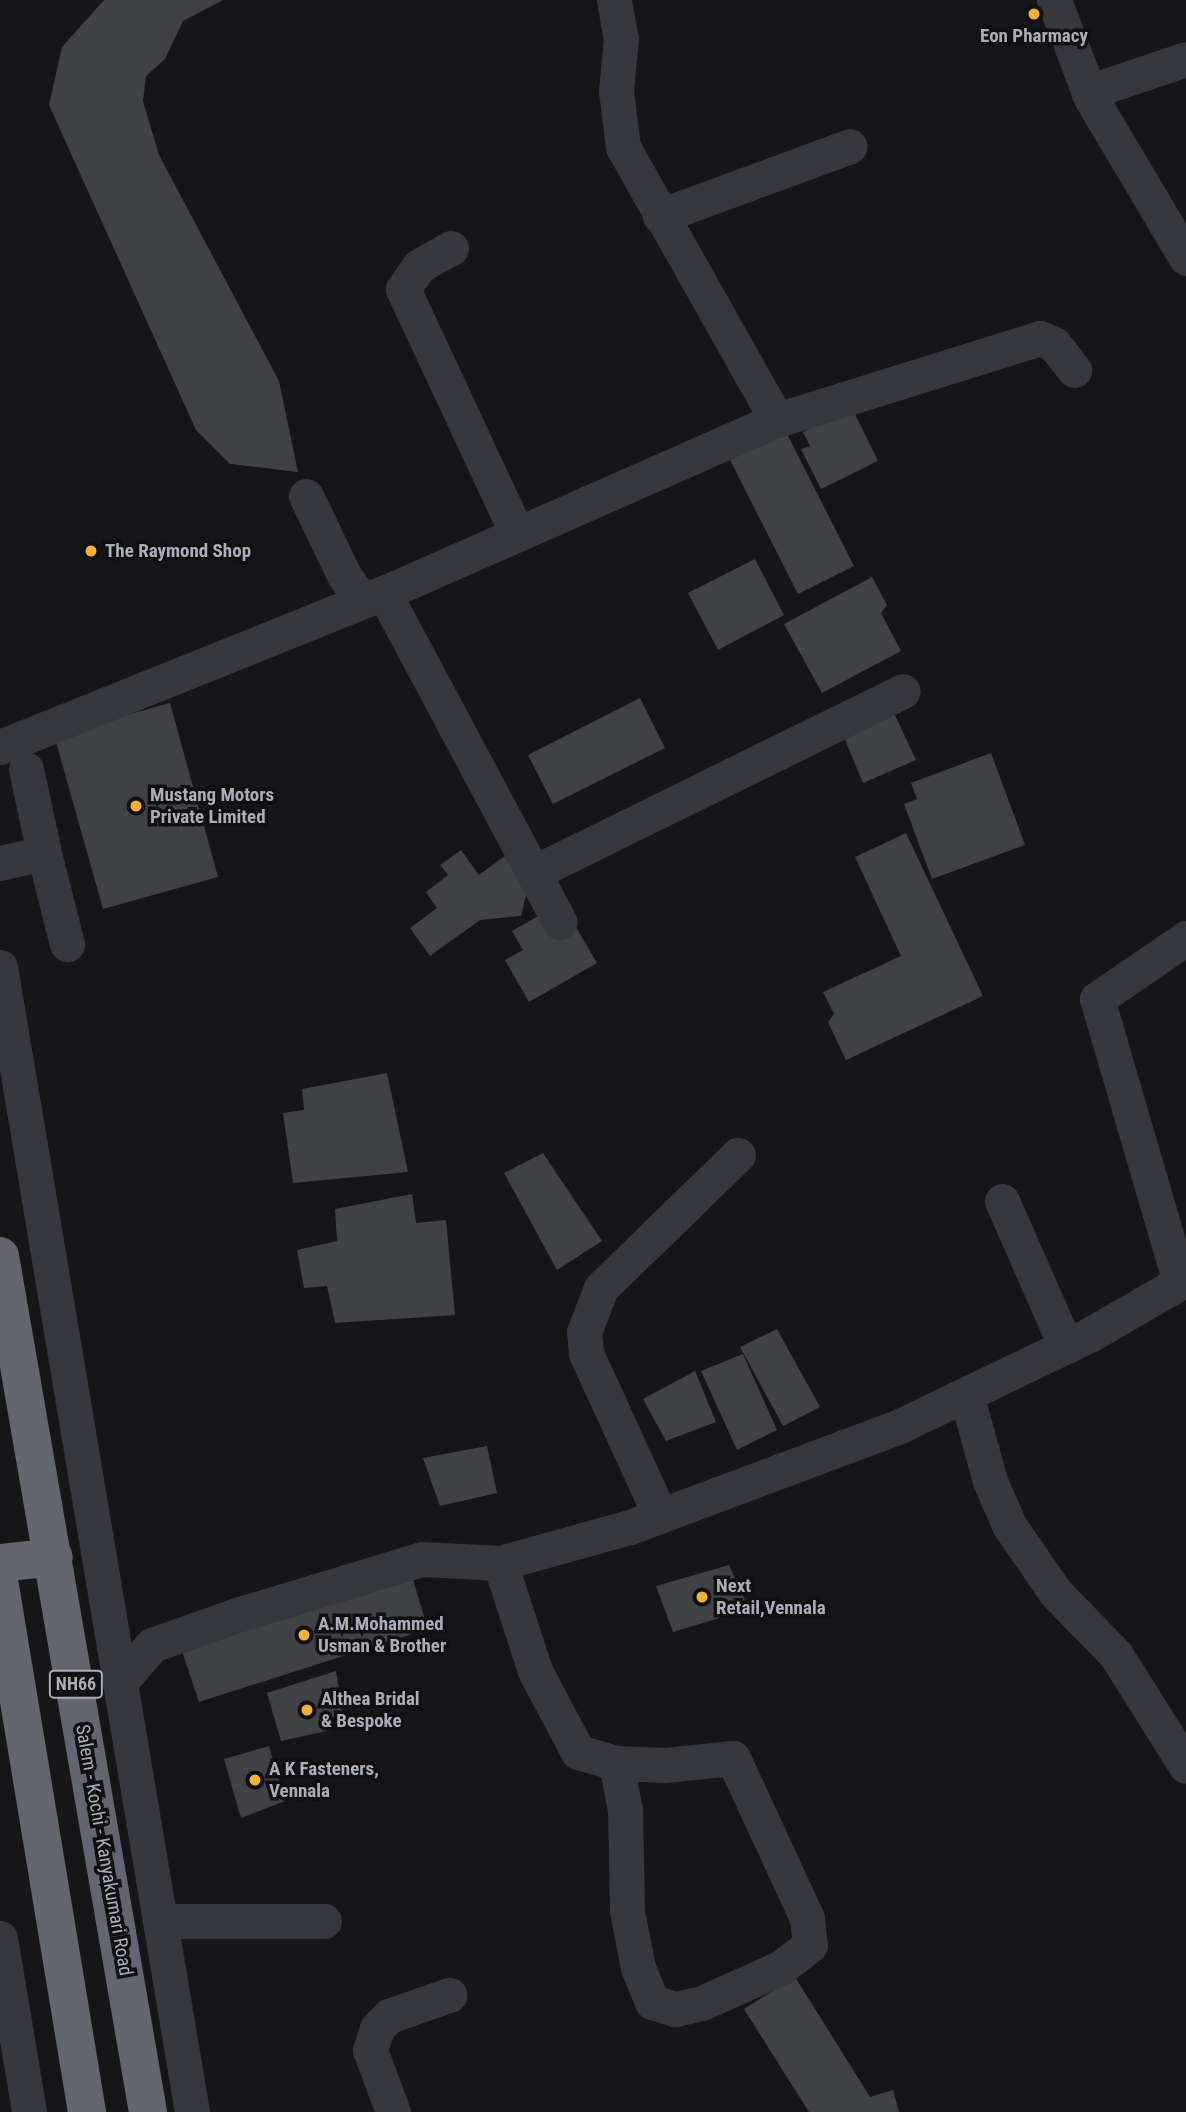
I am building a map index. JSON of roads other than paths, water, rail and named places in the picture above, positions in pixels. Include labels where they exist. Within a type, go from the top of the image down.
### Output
[{"type":"highway","name":"Salem - Kochi - Kanyakumari Road","points":[[0,1256],[148,2112]]},
{"type":"highway","points":[[0,1563],[54,1557]]},
{"type":"highway","points":[[0,1586],[87,2112]]},
{"type":"street","points":[[614,0],[621,38],[616,91],[623,147],[777,420]]},
{"type":"street","points":[[1054,0],[1088,92],[1186,258]]},
{"type":"street","points":[[1088,92],[1186,59]]},
{"type":"street","points":[[660,216],[850,146]]},
{"type":"street","points":[[451,248],[418,266],[403,289],[517,534]]},
{"type":"street","points":[[67,944],[44,853],[13,758],[777,420],[1040,338],[1054,344],[1074,370]]},
{"type":"street","points":[[306,496],[344,575],[373,597],[560,922]]},
{"type":"street","points":[[533,873],[903,691]]},
{"type":"street","points":[[0,863],[44,853]]},
{"type":"street","points":[[120,1682],[152,1645],[240,1614],[422,1559],[500,1563],[660,1515],[900,1426],[1066,1347],[1183,1279],[1097,999],[1186,938]]},
{"type":"street","points":[[0,967],[192,2112]]},
{"type":"street","points":[[660,1515],[586,1353],[584,1332],[601,1288],[738,1155]]},
{"type":"street","points":[[1002,1201],[1066,1347]]},
{"type":"street","points":[[967,1394],[990,1481],[1009,1525],[1055,1592],[1116,1655],[1186,1766]]},
{"type":"street","points":[[500,1563],[512,1609],[552,1710],[578,1752],[616,1763],[665,1765],[733,1758],[807,1918],[810,1945],[782,1967],[702,2003],[675,2009],[652,2002],[638,1968],[627,1911],[625,1810],[616,1763]]},
{"type":"street","points":[[160,1921],[324,1921]]},
{"type":"street","points":[[0,1938],[29,2112]]},
{"type":"street","points":[[393,2112],[370,2050],[377,2028],[389,2016],[449,1995]]},
{"type":"place","name":"Eon Pharmacy","points":[[1034,14]]},
{"type":"place","name":"The Raymond Shop","points":[[91,551]]},
{"type":"place","name":"Mustang Motors Private Limited","points":[[136,806]]},
{"type":"place","name":"Next Retail,Vennala","points":[[702,1597]]},
{"type":"place","name":"A.M.Mohammed Usman & Brother","points":[[304,1635]]},
{"type":"place","name":"Althea Bridal & Bespoke","points":[[307,1710]]},
{"type":"place","name":"A K Fasteners, Vennala","points":[[255,1780]]}]
